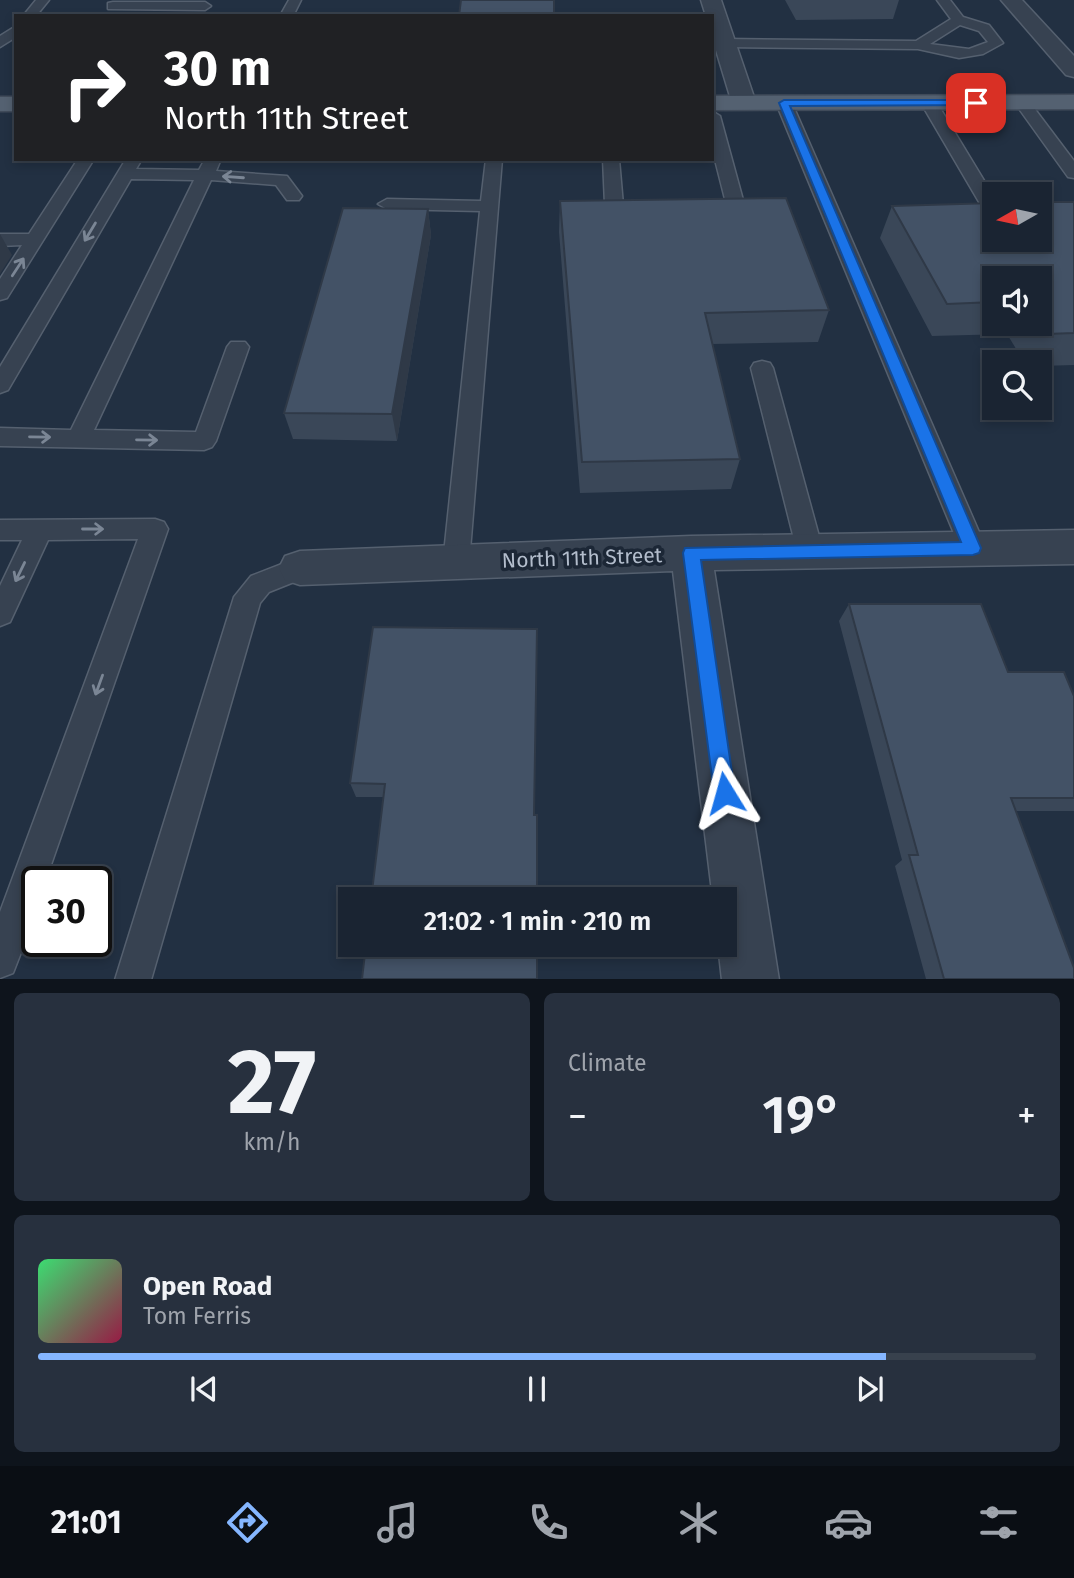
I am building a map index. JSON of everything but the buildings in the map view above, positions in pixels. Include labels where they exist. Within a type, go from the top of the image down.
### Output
[{"type":"main road","points":[[714,103],[1074,103]]},
{"type":"street","points":[[711,0],[719,35],[744,103]]},
{"type":"street","points":[[1011,0],[1074,70]]},
{"type":"street","name":"North 11th Street","points":[[300,568],[691,553],[1074,547]]},
{"type":"street","points":[[691,553],[751,979]]},
{"type":"lane","points":[[31,14],[43,0]]},
{"type":"lane","points":[[719,35],[919,45],[940,52],[983,52],[996,43],[984,27],[958,20],[943,0]]},
{"type":"lane","points":[[112,7],[205,7]]},
{"type":"lane","points":[[919,45],[958,20]]},
{"type":"lane","points":[[0,43],[14,32]]},
{"type":"lane","points":[[784,103],[973,548]]},
{"type":"lane","points":[[929,103],[982,192]]},
{"type":"lane","points":[[1023,103],[1074,173]]},
{"type":"lane","points":[[714,124],[737,211]]},
{"type":"lane","points":[[0,295],[85,161]]},
{"type":"lane","points":[[456,563],[494,161]]},
{"type":"lane","points":[[611,161],[614,205]]},
{"type":"lane","points":[[0,385],[130,166],[209,167],[281,180],[293,196]]},
{"type":"lane","points":[[79,438],[209,167]]},
{"type":"lane","points":[[387,204],[490,206]]},
{"type":"lane","points":[[0,240],[36,239]]},
{"type":"lane","points":[[0,437],[204,441],[238,347]]},
{"type":"lane","points":[[762,368],[810,551]]},
{"type":"lane","points":[[0,530],[155,529],[0,960]]},
{"type":"lane","points":[[0,614],[40,530]]},
{"type":"lane","points":[[133,979],[248,597],[260,584],[300,568]]},
{"type":"route","points":[[725,793],[691,553],[973,548],[784,103],[976,103]]}]
